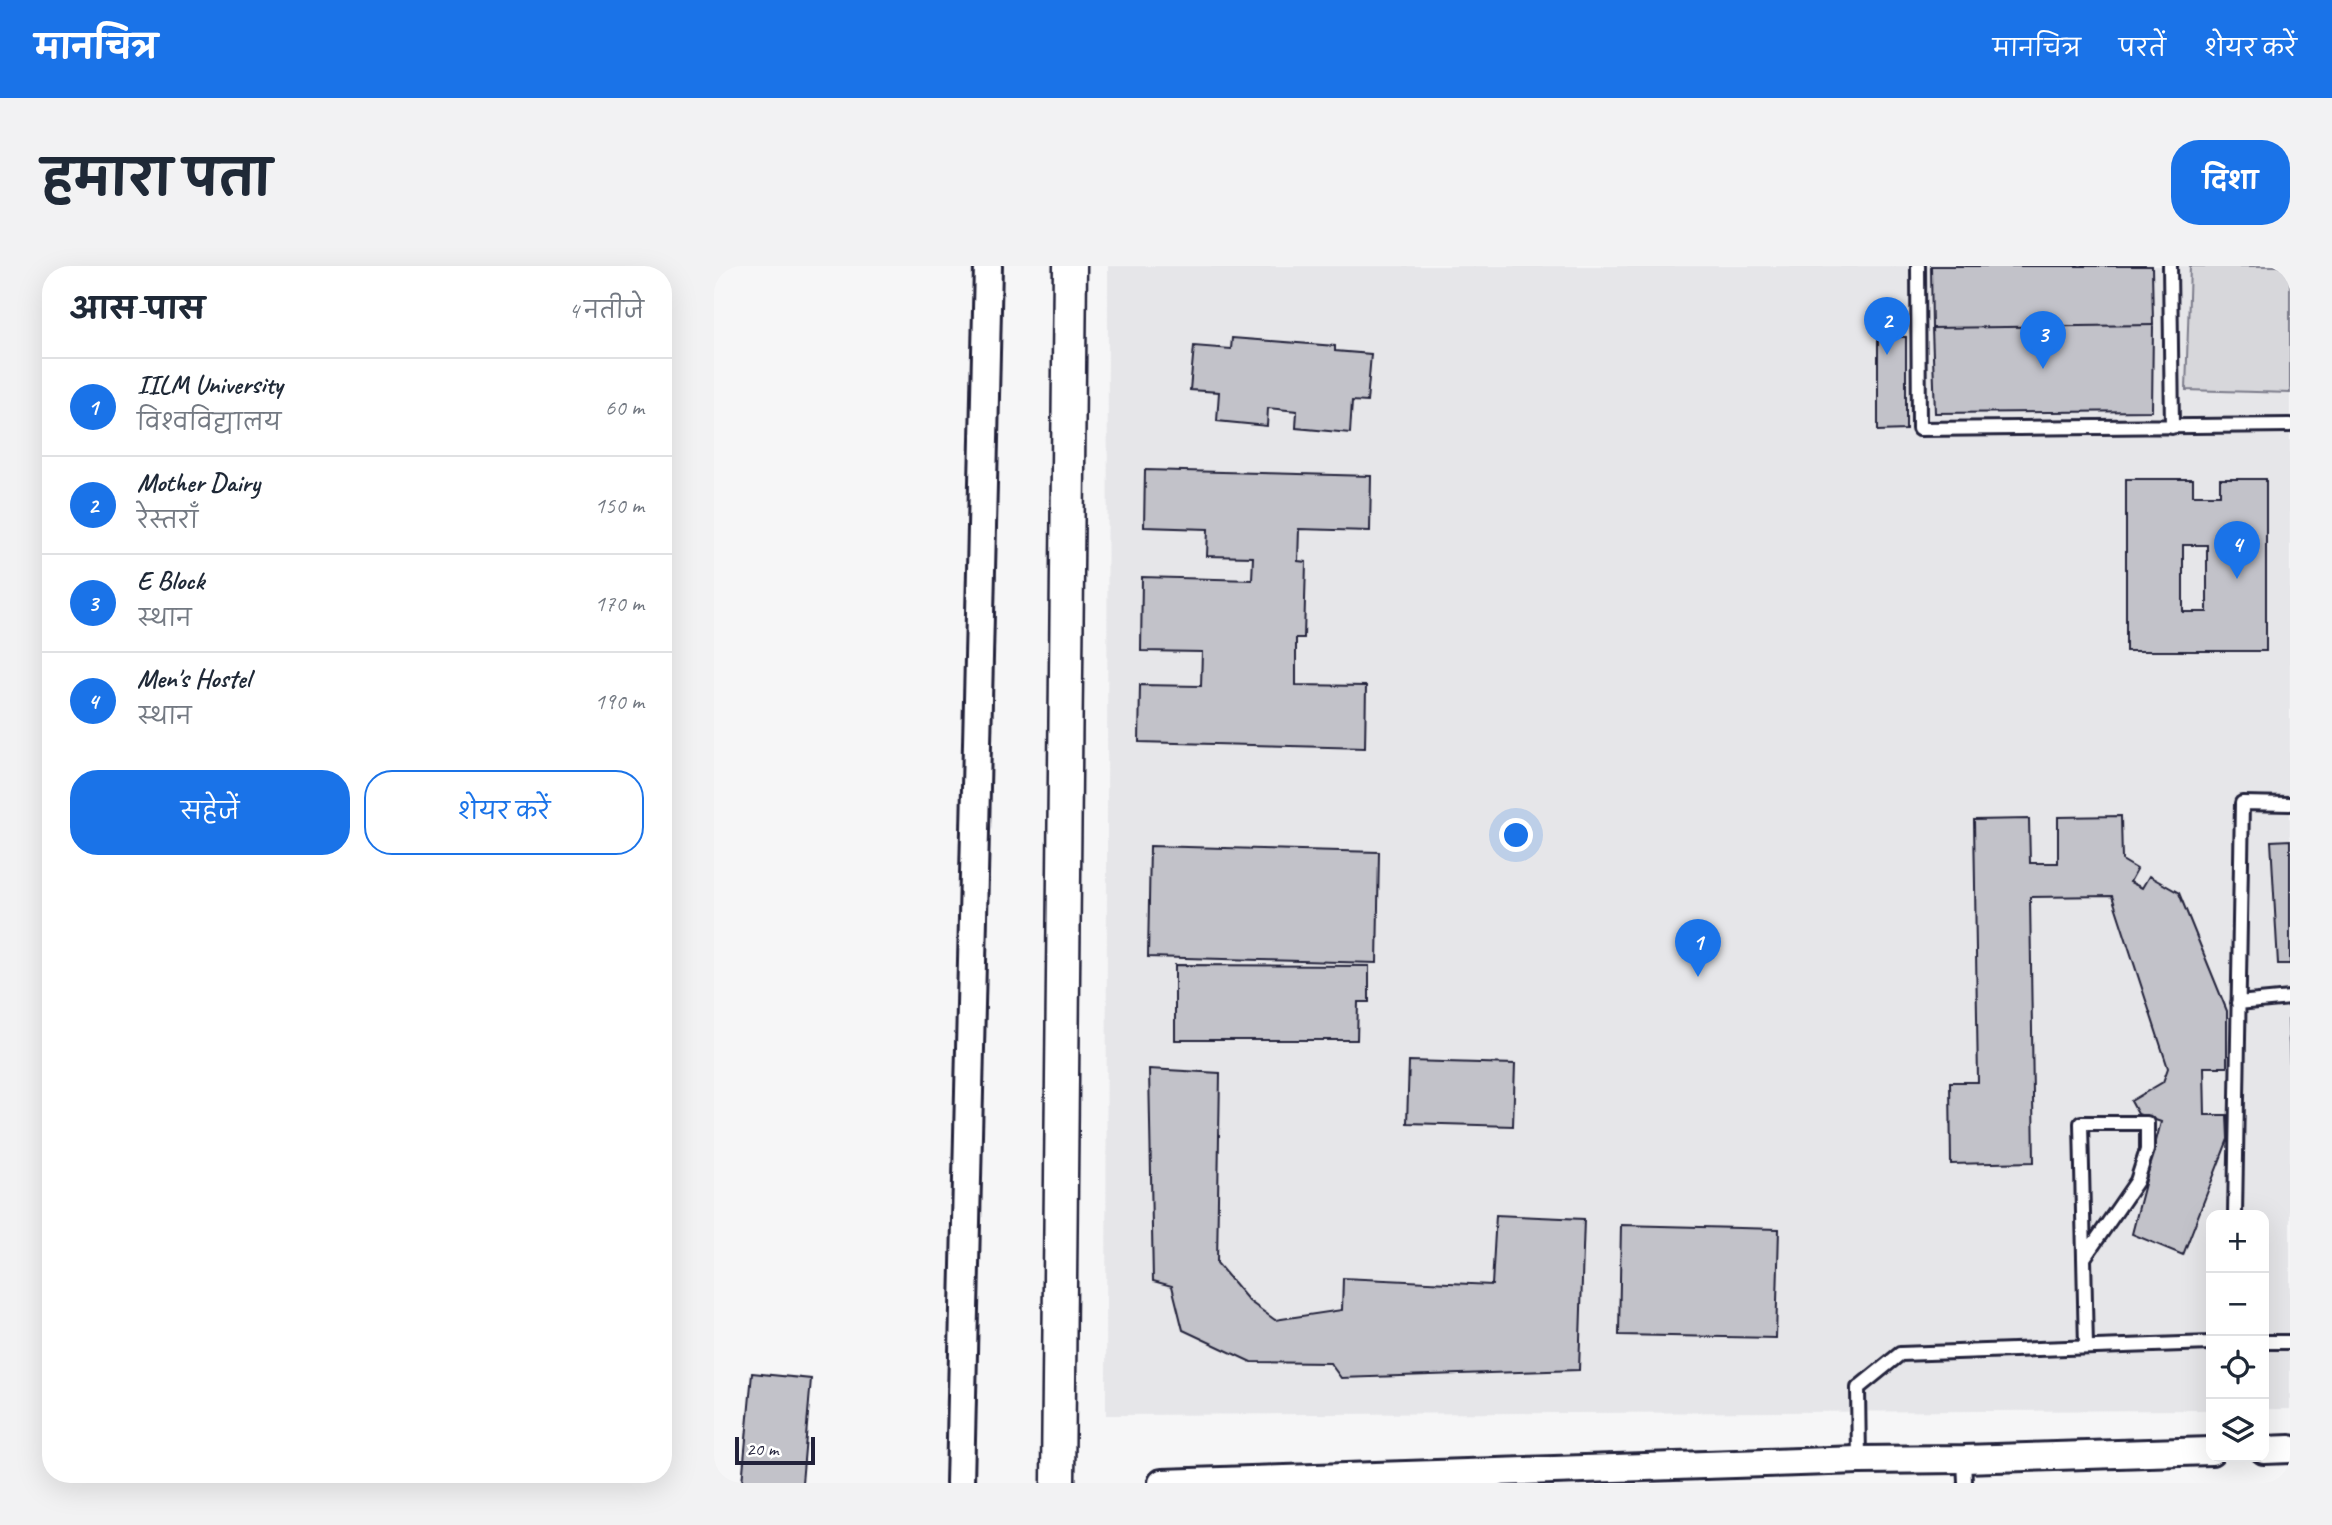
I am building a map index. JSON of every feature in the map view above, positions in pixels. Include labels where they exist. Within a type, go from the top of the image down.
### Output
[{"type":"street","points":[[960,1483],[988,266]]},
{"type":"street","points":[[1058,1483],[1070,266]]},
{"type":"street","points":[[2269,1450],[2290,1449]]},
{"type":"street","points":[[1162,1483],[1859,1460],[1965,1471],[2206,1451]]},
{"type":"lane","points":[[1918,266],[1919,429],[2290,425]]},
{"type":"lane","points":[[2170,266],[2172,427]]},
{"type":"lane","points":[[2235,1210],[2242,803],[2290,804]]},
{"type":"lane","points":[[2238,1003],[2290,998]]},
{"type":"lane","points":[[2084,1258],[2137,1181],[2147,1150],[2147,1123],[2081,1123],[2084,1258],[2086,1347]]},
{"type":"lane","points":[[2269,1342],[2290,1342]]},
{"type":"lane","points":[[1859,1460],[1858,1388],[1900,1353],[2206,1343]]},
{"type":"shaded area","points":[[1108,266],[2290,266],[2290,1409],[2269,1409],[2269,1210],[2206,1210],[2206,1410],[1106,1415]]},
{"type":"shaded area","points":[[2190,266],[2290,266],[2290,393],[2186,390]]},
{"type":"building","points":[[1931,266],[2152,266],[2153,325],[1932,328]]},
{"type":"building","points":[[2153,325],[2152,411],[1935,413],[1932,328]]},
{"type":"building","points":[[1878,336],[1906,337],[1906,430],[1878,431]]},
{"type":"building","points":[[1232,338],[1335,346],[1335,351],[1371,354],[1367,402],[1352,401],[1350,433],[1296,428],[1297,411],[1268,408],[1267,426],[1217,421],[1219,392],[1190,390],[1194,346],[1231,349]]},
{"type":"building","points":[[1145,470],[1371,476],[1370,531],[1299,529],[1298,561],[1306,562],[1304,638],[1296,638],[1296,685],[1366,686],[1365,748],[1139,742],[1140,685],[1201,686],[1202,652],[1141,651],[1142,577],[1252,580],[1253,557],[1207,556],[1208,529],[1144,527]]},
{"type":"building","points":[[2126,479],[2193,479],[2193,495],[2220,495],[2220,479],[2266,479],[2266,651],[2126,651]],"holes":[[[2183,545],[2207,545],[2207,612],[2183,612]]]},
{"type":"building","points":[[2121,816],[2122,860],[2137,869],[2130,882],[2142,888],[2149,876],[2179,893],[2227,1011],[2227,1067],[2204,1067],[2205,1115],[2227,1115],[2228,1139],[2183,1255],[2132,1234],[2161,1122],[2138,1114],[2131,1101],[2163,1082],[2168,1068],[2112,896],[2030,897],[2034,1162],[1951,1164],[1950,1082],[1978,1082],[1974,820],[2029,819],[2030,863],[2058,863],[2058,817]]},
{"type":"building","points":[[2290,840],[2290,964],[2278,964],[2271,841]]},
{"type":"building","points":[[1150,846],[1379,852],[1377,963],[1148,957]]},
{"type":"building","points":[[1175,965],[1369,966],[1369,1002],[1358,1002],[1357,1040],[1175,1040]]},
{"type":"building","points":[[2288,1020],[2290,1020],[2290,1068]]},
{"type":"building","points":[[1409,1061],[1515,1064],[1513,1126],[1407,1123]]},
{"type":"building","points":[[1149,1069],[1220,1073],[1217,1263],[1249,1301],[1275,1320],[1342,1310],[1343,1278],[1492,1285],[1496,1215],[1584,1219],[1579,1370],[1341,1378],[1330,1363],[1251,1362],[1183,1330],[1172,1286],[1153,1281]]},
{"type":"building","points":[[1621,1225],[1779,1229],[1776,1338],[1619,1335]]},
{"type":"building","points":[[752,1373],[811,1379],[802,1483],[742,1483]]},
{"type":"place","name":"Mother Dairy","points":[[1887,355]]},
{"type":"place","name":"E Block","points":[[2043,369]]},
{"type":"place","name":"Men's Hostel","points":[[2237,579]]},
{"type":"place","name":"IILM University","points":[[1698,977]]}]
